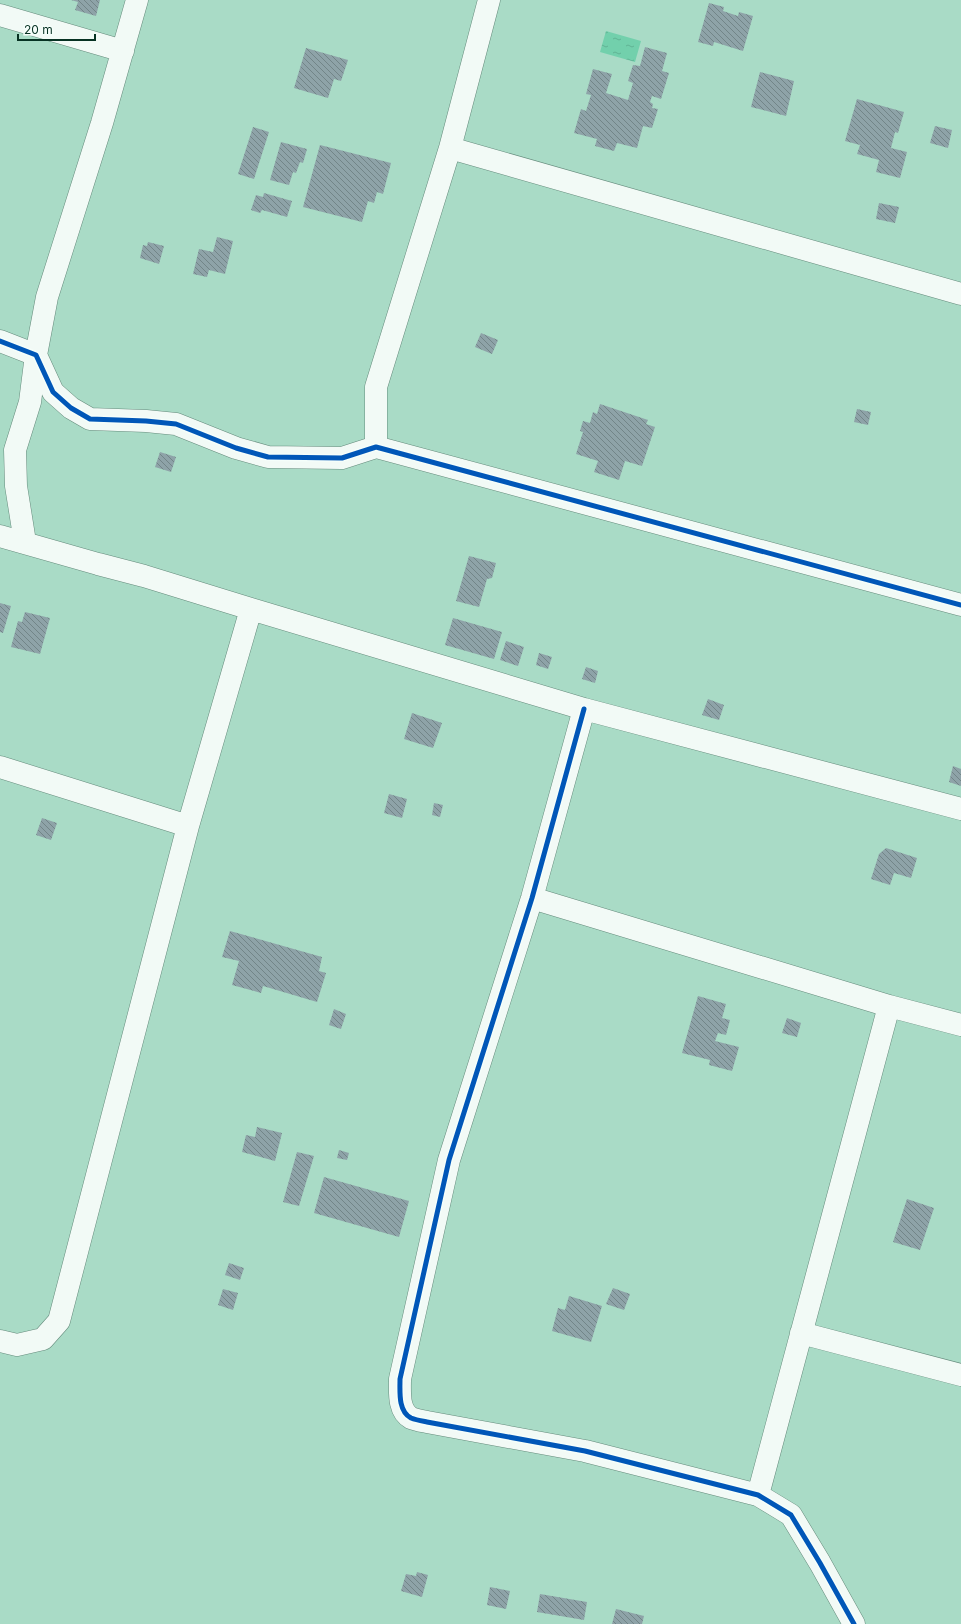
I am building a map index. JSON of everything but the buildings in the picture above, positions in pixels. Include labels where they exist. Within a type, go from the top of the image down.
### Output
[{"type":"street","points":[[25,542],[16,486],[14,450],[30,402],[36,355],[48,297],[137,0]]},
{"type":"street","points":[[376,447],[376,387],[450,148],[489,0]]},
{"type":"street","points":[[0,15],[123,50]]},
{"type":"street","points":[[450,148],[961,294]]},
{"type":"street","points":[[0,342],[36,355],[53,392],[71,408],[90,419],[176,424],[236,448],[268,457],[342,458],[376,447],[961,605]]},
{"type":"street","points":[[0,536],[144,576],[584,709],[961,809]]},
{"type":"street","points":[[0,1341],[17,1345],[43,1339],[59,1321],[188,826],[250,609]]},
{"type":"street","points":[[584,709],[532,898],[449,1160],[400,1379],[400,1398],[402,1410],[410,1418],[585,1451],[758,1494],[791,1515],[854,1624]]},
{"type":"street","points":[[0,767],[188,826]]},
{"type":"street","points":[[532,898],[889,1006],[961,1025]]},
{"type":"street","points":[[758,1494],[889,1006]]},
{"type":"street","points":[[801,1333],[961,1375]]},
{"type":"water","points":[[606,31],[641,41],[635,62],[600,52]]},
{"type":"cycle path","points":[[0,341],[36,355],[53,392],[71,408],[90,419],[146,421],[176,424],[236,448],[268,457],[342,458],[376,447],[961,605]]},
{"type":"cycle path","points":[[584,709],[532,898],[449,1160],[400,1379],[402,1406],[407,1415],[417,1420],[585,1451],[758,1495],[791,1515],[854,1624]]}]
